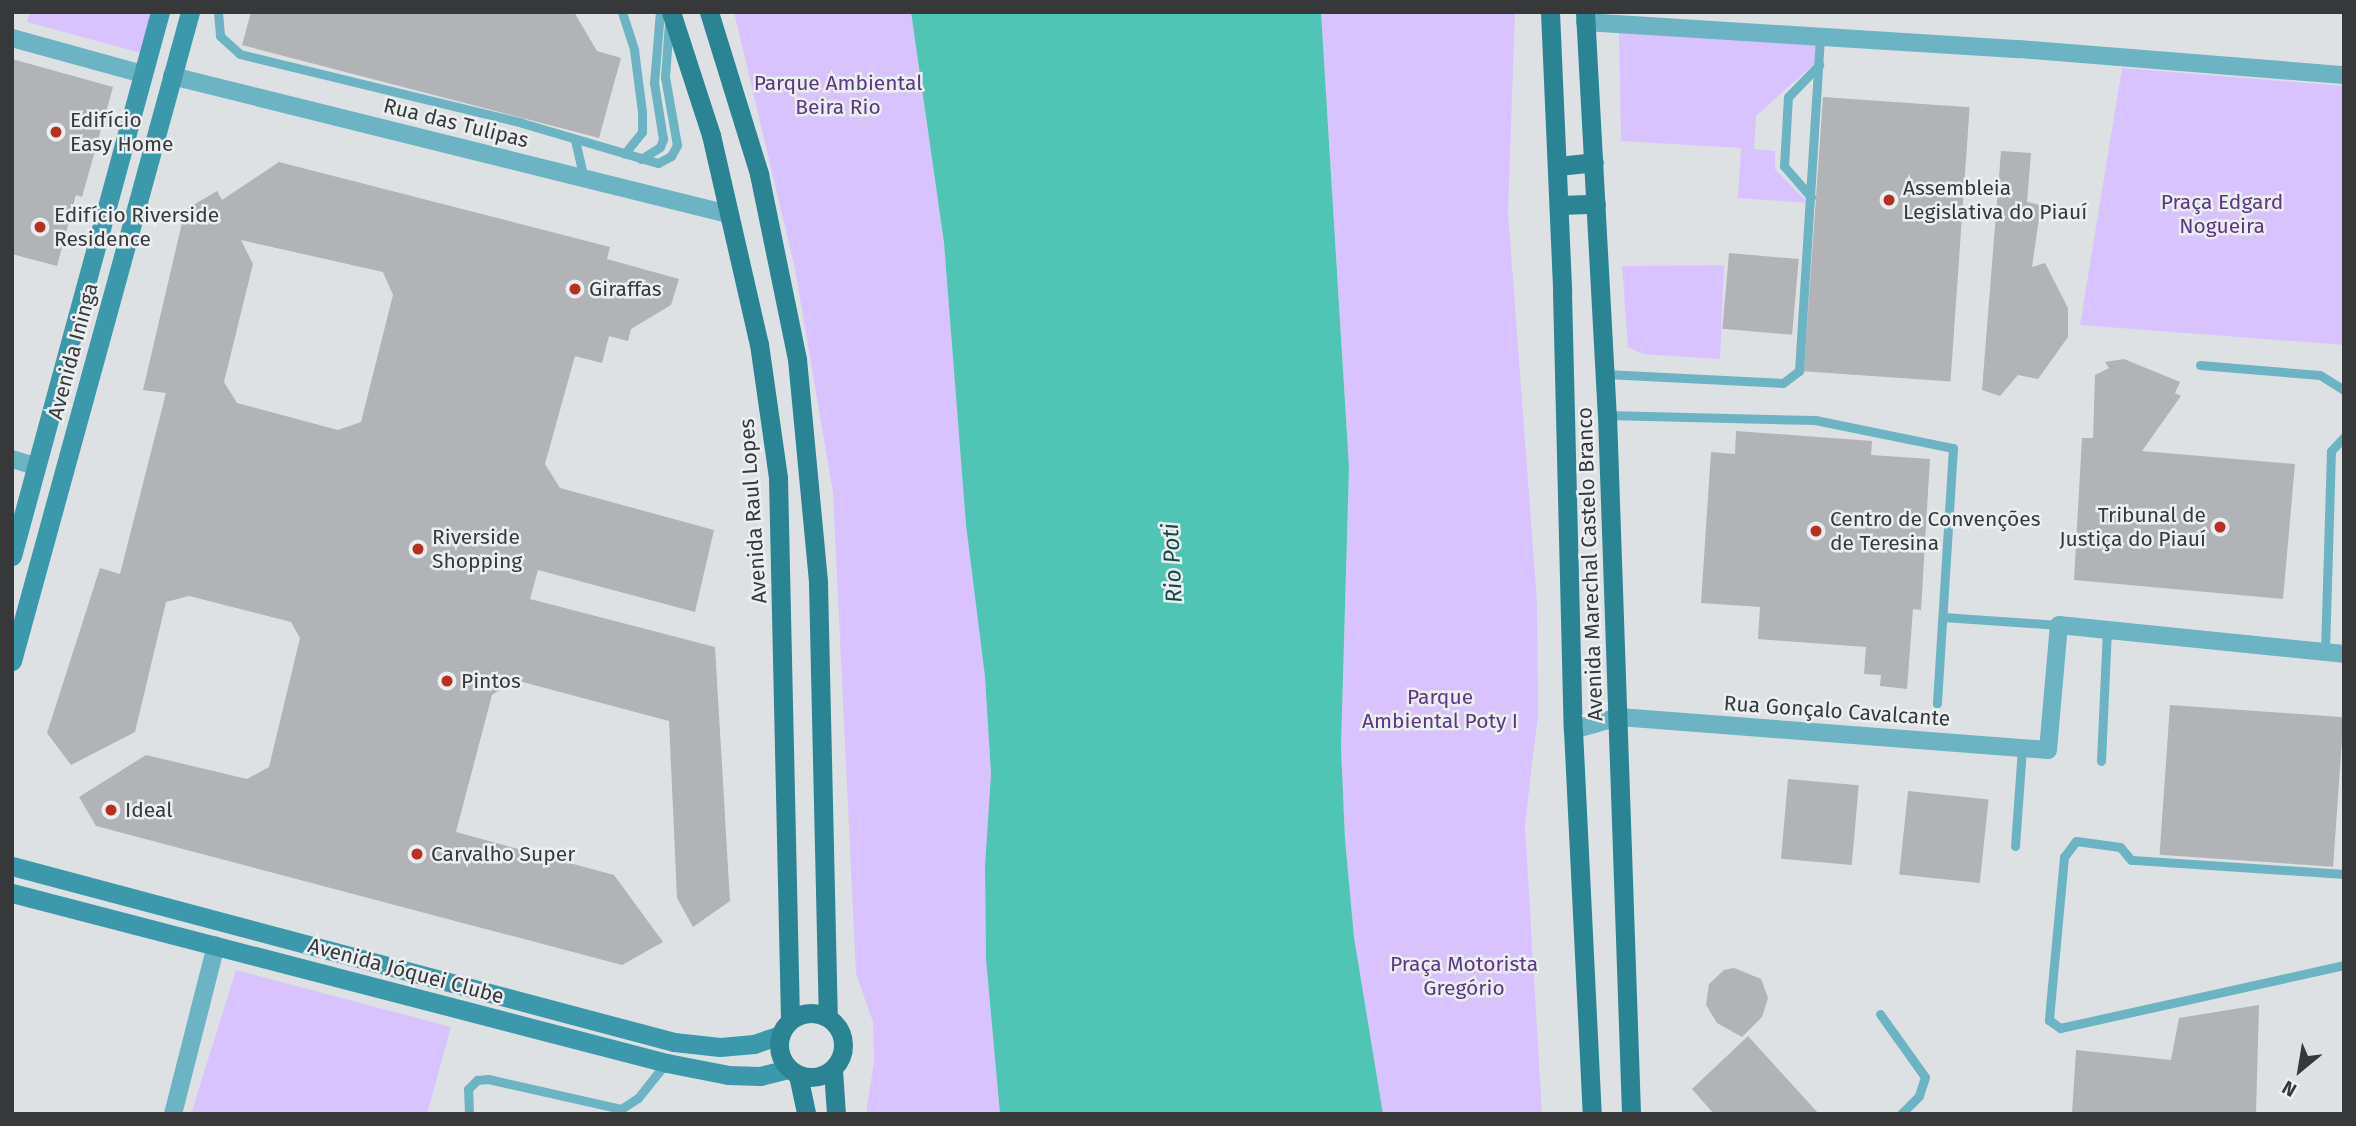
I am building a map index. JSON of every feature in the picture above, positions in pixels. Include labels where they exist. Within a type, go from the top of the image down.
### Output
[{"type":"main road","name":"Avenida Ininga","points":[[12,556],[160,12]]},
{"type":"main road","name":"Avenida Ininga","points":[[12,661],[190,12]]},
{"type":"main road","name":"Avenida Raul Lopes","points":[[671,12],[710,135],[760,344],[778,478],[785,1027]]},
{"type":"main road","points":[[709,12],[759,174],[797,359],[818,583],[828,1017]]},
{"type":"main road","name":"Avenida Marechal Castelo Branco","points":[[1550,12],[1558,166],[1573,730],[1591,1114]]},
{"type":"main road","name":"Avenida Marechal Castelo Branco","points":[[1585,17],[1607,415],[1631,1113]]},
{"type":"main road","points":[[1558,166],[1594,162]]},
{"type":"main road","points":[[1559,205],[1597,204]]},
{"type":"main road","name":"Avenida Jóquei Clube","points":[[12,866],[674,1042],[720,1047],[754,1044],[785,1027]]},
{"type":"main road","name":"Avenida Jóquei Clube","points":[[12,893],[667,1063],[728,1075],[760,1076],[794,1072]]},
{"type":"main road","points":[[794,1072],[822,1076],[832,1070],[842,1058],[844,1043],[839,1028],[828,1017],[802,1014],[785,1027],[780,1053],[794,1072],[806,1114]]},
{"type":"main road","points":[[832,1070],[836,1114]]},
{"type":"street","points":[[1585,17],[1821,38],[2344,75]]},
{"type":"street","points":[[12,38],[143,74]]},
{"type":"street","name":"Rua das Tulipas","points":[[172,76],[728,214]]},
{"type":"street","points":[[12,459],[35,466]]},
{"type":"street","points":[[2059,625],[2344,654]]},
{"type":"street","name":"Rua Gonçalo Cavalcante","points":[[1619,717],[2022,749],[2051,749],[2059,625]]},
{"type":"street","points":[[1573,730],[1619,717]]},
{"type":"street","points":[[173,1114],[216,945]]},
{"type":"lane","points":[[218,12],[220,36],[240,54],[641,159],[665,161],[677,145],[665,77],[671,12]]},
{"type":"lane","points":[[622,12],[634,50],[642,122],[639,138],[624,154]]},
{"type":"lane","points":[[641,159],[660,147],[663,139],[653,83],[660,12]]},
{"type":"lane","points":[[1605,374],[1783,383],[1792,380],[1802,361],[1821,38]]},
{"type":"lane","points":[[1811,197],[1784,166],[1784,152],[1788,97],[1819,65]]},
{"type":"lane","points":[[575,140],[584,178]]},
{"type":"lane","points":[[2200,365],[2320,375],[2344,390]]},
{"type":"lane","points":[[1607,415],[1815,420],[1953,448],[1937,704]]},
{"type":"lane","points":[[2325,652],[2331,451],[2344,437]]},
{"type":"lane","points":[[1943,617],[2059,625]]},
{"type":"lane","points":[[2101,761],[2107,629]]},
{"type":"lane","points":[[2015,846],[2022,749]]},
{"type":"lane","points":[[2344,874],[2131,860],[2120,847],[2076,841],[2064,857],[2049,1020],[2060,1028],[2344,965]]},
{"type":"lane","points":[[1880,1014],[1925,1077],[1919,1096],[1901,1114]]},
{"type":"lane","points":[[469,1114],[465,1108],[468,1089],[477,1080],[488,1079],[621,1109],[638,1098],[667,1063]]},
{"type":"green space","points":[[30,12],[151,12],[141,53],[27,22]]},
{"type":"green space","name":"Parque Ambiental Beira Rio","points":[[734,12],[911,12],[944,243],[966,525],[985,677],[991,774],[985,866],[986,959],[1000,1114],[866,1114],[874,1061],[873,1022],[856,974],[833,493],[795,269]]},
{"type":"green space","name":"Parque Ambiental Poty I","points":[[1321,12],[1515,12],[1508,212],[1537,602],[1538,714],[1525,825],[1542,1114],[1383,1114],[1354,937],[1345,839],[1341,747],[1349,467]]},
{"type":"green space","points":[[1619,32],[1816,44],[1815,63],[1756,116],[1754,149],[1775,151],[1775,169],[1808,203],[1738,198],[1741,148],[1621,141]]},
{"type":"green space","name":"Praça Edgard Nogueira","points":[[2122,68],[2344,86],[2344,345],[2080,325]]},
{"type":"green space","points":[[1724,265],[1720,359],[1643,354],[1628,347],[1622,266]]},
{"type":"green space","points":[[236,970],[451,1027],[427,1114],[191,1114]]},
{"type":"water","name":"Rio Poti","points":[[911,12],[1321,12],[1349,467],[1341,747],[1345,839],[1354,937],[1383,1114],[1000,1114],[986,959],[985,866],[991,774],[985,677],[966,525],[944,243]]},
{"type":"building","points":[[251,12],[574,12],[597,51],[621,58],[599,138],[242,45]]},
{"type":"building","name":"Edifício Easy Home","points":[[12,59],[113,87],[82,197],[76,195],[57,266],[12,254]]},
{"type":"building","name":"Assembleia Legislativa do Piauí","points":[[1823,97],[1970,107],[1950,382],[1804,371]]},
{"type":"building","points":[[2001,151],[2031,153],[2027,202],[2041,205],[2032,267],[2045,263],[2068,308],[2068,337],[2038,379],[2018,375],[2000,396],[1982,390]]},
{"type":"building","name":"Riverside Shopping","points":[[279,162],[610,247],[607,259],[679,279],[671,305],[631,329],[628,341],[609,336],[602,363],[575,356],[545,464],[560,488],[714,530],[695,612],[538,570],[530,599],[715,647],[730,901],[693,927],[677,898],[669,721],[515,680],[492,695],[456,832],[614,875],[663,942],[622,965],[96,826],[79,797],[146,755],[247,779],[269,767],[300,638],[291,622],[189,596],[166,602],[135,732],[71,765],[47,733],[100,568],[120,574],[166,393],[143,390],[185,210],[217,191],[222,200]],"holes":[[[241,240],[383,272],[393,295],[361,422],[338,430],[237,403],[224,382],[253,264]]]},
{"type":"building","points":[[1729,253],[1799,259],[1792,335],[1722,329]]},
{"type":"building","points":[[2124,359],[2180,382],[2175,393],[2181,396],[2142,451],[2295,464],[2283,599],[2074,580],[2082,438],[2093,438],[2095,375],[2109,368],[2105,362]]},
{"type":"building","name":"Centro de Convenções de Teresina","points":[[1736,431],[1872,441],[1871,455],[1930,459],[1921,610],[1913,609],[1907,689],[1880,686],[1881,675],[1864,674],[1866,647],[1758,639],[1760,607],[1701,603],[1711,452],[1735,454]]},
{"type":"building","points":[[2170,705],[2344,717],[2333,867],[2160,855]]},
{"type":"building","points":[[1788,779],[1859,785],[1852,865],[1781,859]]},
{"type":"building","points":[[1908,791],[1989,799],[1980,883],[1899,875]]},
{"type":"building","points":[[1734,968],[1761,979],[1768,998],[1762,1017],[1742,1037],[1717,1023],[1706,1005],[1709,984],[1724,970]]},
{"type":"building","points":[[2259,1005],[2256,1114],[2072,1114],[2076,1050],[2171,1060],[2179,1018]]},
{"type":"building","points":[[1748,1036],[1819,1114],[1714,1114],[1692,1089]]},
{"type":"place","name":"Edifício Easy Home","points":[[56,132]]},
{"type":"place","name":"Assembleia Legislativa do Piauí","points":[[1889,200]]},
{"type":"place","name":"Edifício Riverside Residence","points":[[40,227]]},
{"type":"place","name":"Giraffas","points":[[575,289]]},
{"type":"place","name":"Tribunal de Justiça do Piauí","points":[[2220,527]]},
{"type":"place","name":"Centro de Convenções de Teresina","points":[[1816,531]]},
{"type":"place","name":"Riverside Shopping","points":[[418,549]]},
{"type":"place","name":"Pintos","points":[[447,681]]},
{"type":"place","name":"Ideal","points":[[111,810]]},
{"type":"place","name":"Carvalho Super","points":[[417,854]]},
{"type":"park label","name":"Praça Motorista Gregório","points":[[1464,976]]}]
